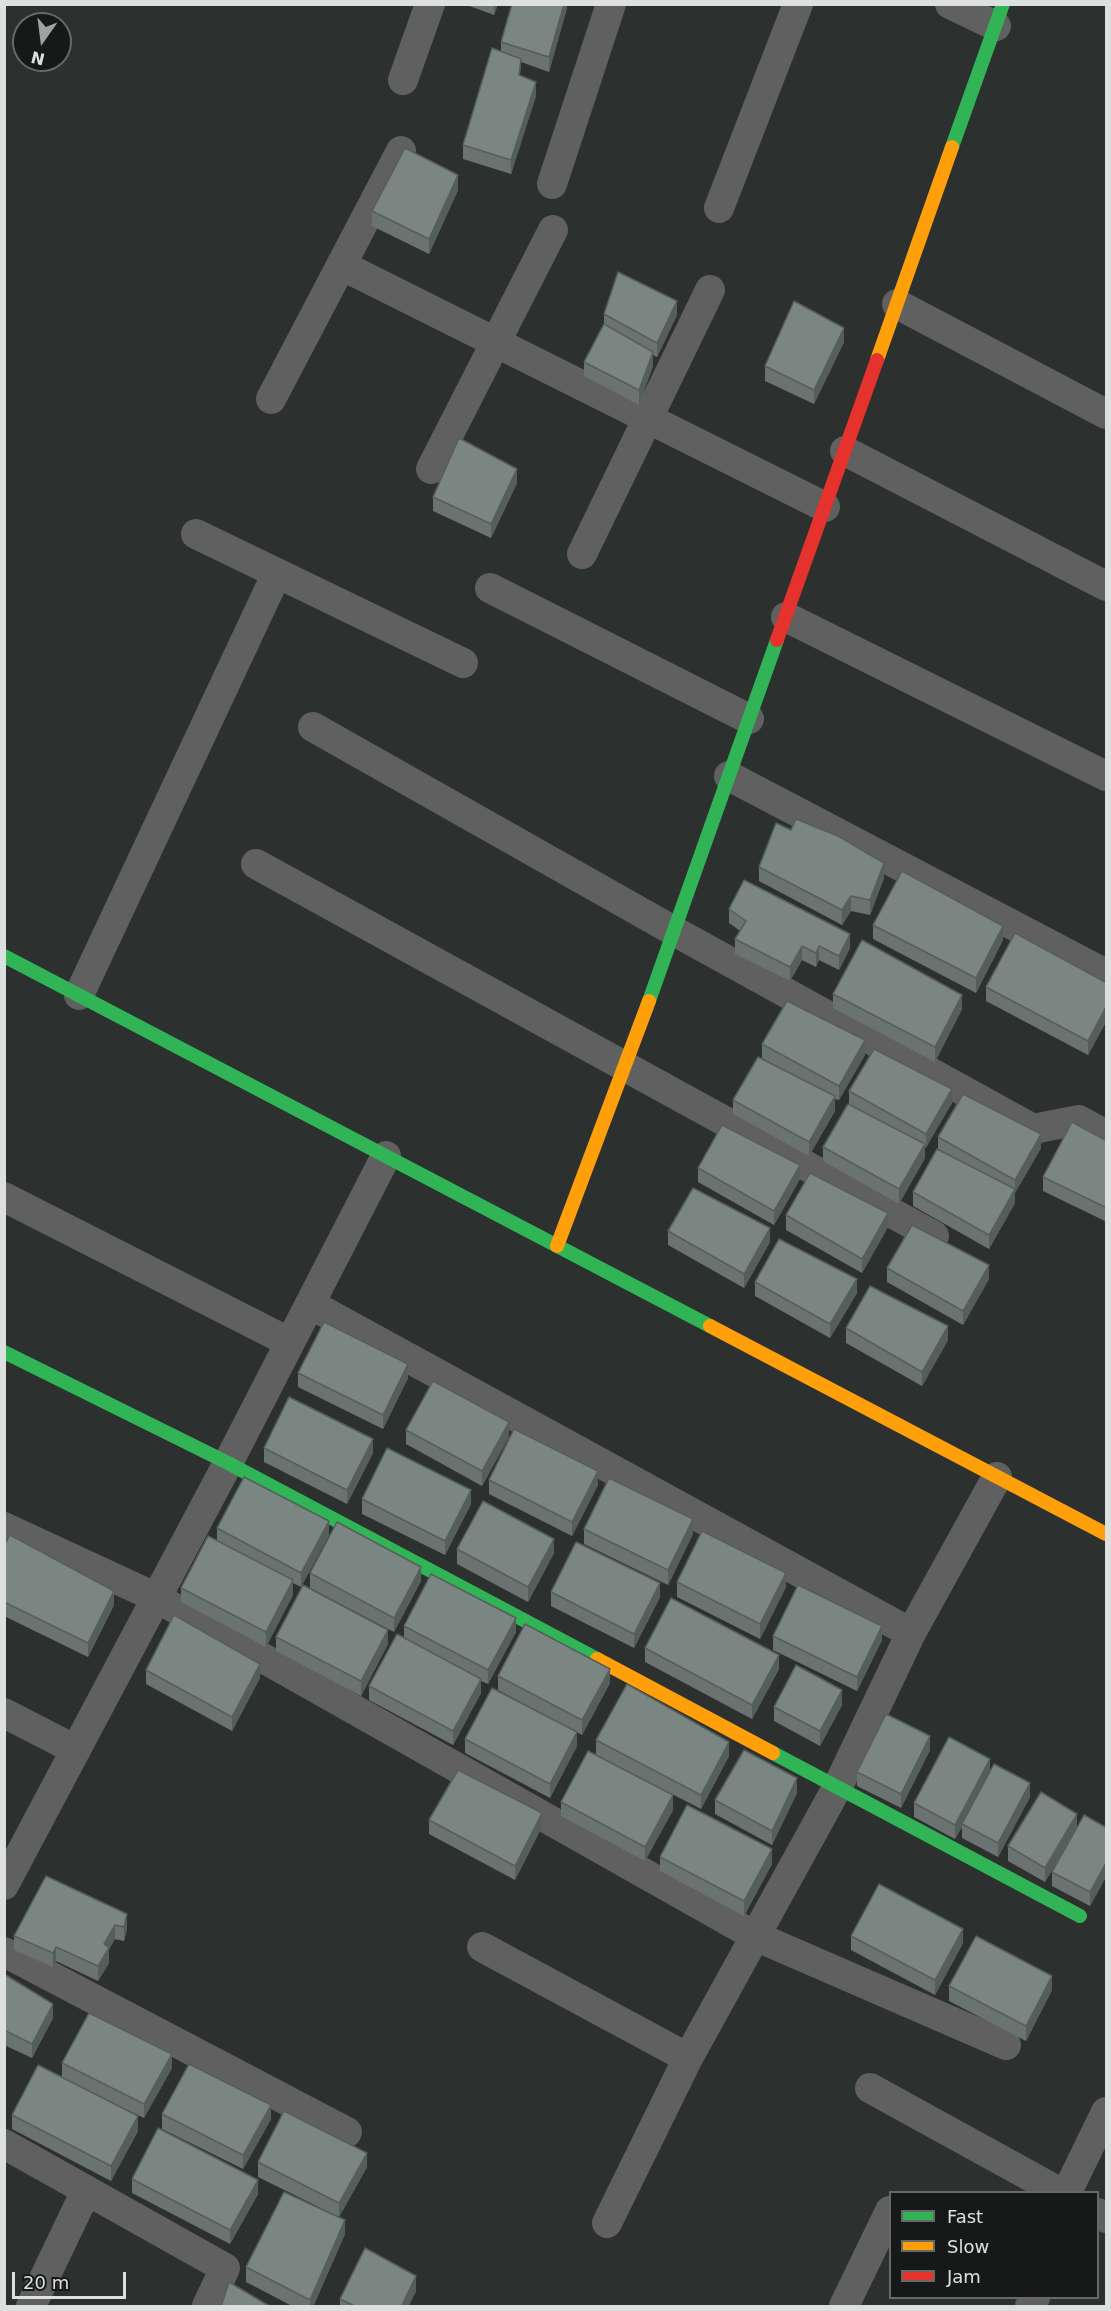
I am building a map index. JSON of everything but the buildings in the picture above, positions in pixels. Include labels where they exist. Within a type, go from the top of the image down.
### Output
[{"type":"street","points":[[403,80],[430,4]]},
{"type":"street","points":[[552,184],[611,4]]},
{"type":"street","points":[[719,208],[798,4]]},
{"type":"street","points":[[557,1246],[625,1068],[1000,15],[950,4]]},
{"type":"street","points":[[271,399],[401,150]]},
{"type":"street","points":[[431,469],[553,230]]},
{"type":"street","points":[[341,265],[825,507]]},
{"type":"street","points":[[582,554],[710,290]]},
{"type":"street","points":[[897,304],[1107,414]]},
{"type":"street","points":[[845,451],[1107,586]]},
{"type":"street","points":[[196,534],[463,663]]},
{"type":"street","points":[[79,995],[277,573]]},
{"type":"street","points":[[490,588],[749,719]]},
{"type":"street","points":[[786,617],[1107,776]]},
{"type":"street","points":[[313,728],[1033,1129],[1079,1120],[1107,1135]]},
{"type":"street","points":[[729,776],[1107,974]]},
{"type":"street","points":[[256,864],[934,1236]]},
{"type":"street","points":[[4,956],[1107,1534]]},
{"type":"street","points":[[4,1885],[228,1463],[386,1156]]},
{"type":"street","points":[[4,1197],[289,1342]]},
{"type":"street","points":[[310,1304],[911,1634]]},
{"type":"street","points":[[4,1352],[228,1463],[1080,1916]]},
{"type":"street","points":[[607,2223],[688,2058],[838,1786],[911,1634],[997,1477]]},
{"type":"street","points":[[4,1527],[155,1598],[756,1936],[1006,2045]]},
{"type":"street","points":[[4,1713],[76,1750]]},
{"type":"street","points":[[482,1947],[688,2058]]},
{"type":"street","points":[[4,1952],[347,2132]]},
{"type":"street","points":[[870,2088],[1055,2191]]},
{"type":"street","points":[[1068,2191],[1107,2112]]},
{"type":"street","points":[[4,2144],[225,2268],[207,2307]]},
{"type":"street","points":[[31,2307],[86,2191]]},
{"type":"street","points":[[844,2307],[889,2215]]},
{"type":"traffic: fast","points":[[952,147],[1003,4]]},
{"type":"traffic: fast","points":[[649,1001],[777,640]]},
{"type":"traffic: fast","points":[[4,956],[710,1326]]},
{"type":"traffic: fast","points":[[4,1352],[228,1463],[597,1659]]},
{"type":"traffic: fast","points":[[773,1753],[1080,1916]]},
{"type":"traffic: slow","points":[[877,360],[952,147]]},
{"type":"traffic: slow","points":[[557,1246],[649,1001]]},
{"type":"traffic: slow","points":[[710,1326],[1106,1534]]},
{"type":"traffic: slow","points":[[597,1659],[773,1753]]},
{"type":"traffic: jam","points":[[777,640],[877,360]]}]
